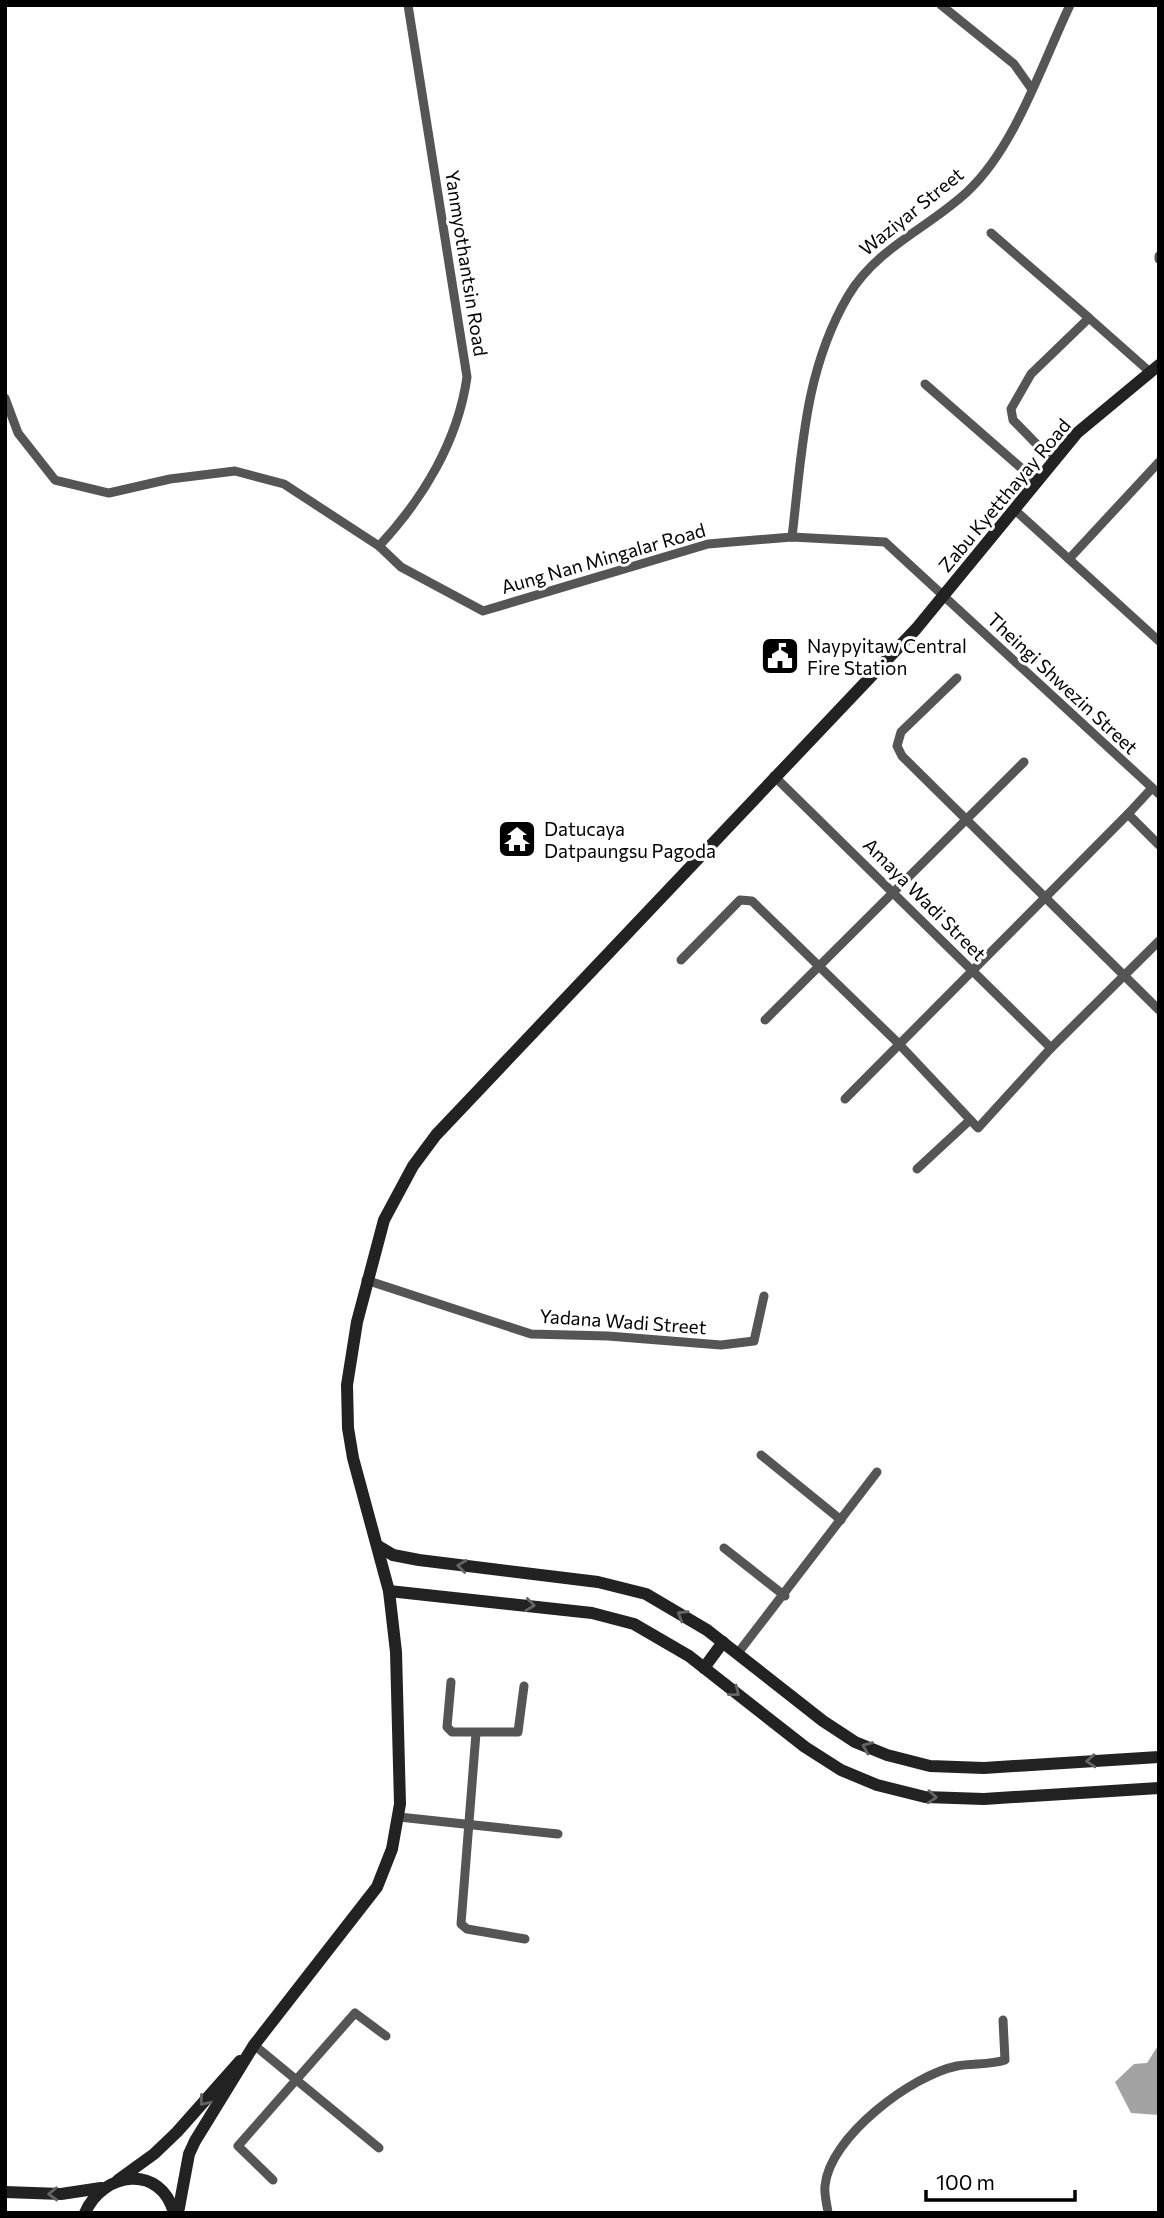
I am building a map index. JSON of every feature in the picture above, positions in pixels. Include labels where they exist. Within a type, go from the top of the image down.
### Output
[{"type":"main road","name":"Zabu Kyetthayay Road","points":[[252,2048],[377,1887],[399,1817],[400,1710],[389,1591],[353,1458],[347,1417],[350,1364],[366,1280],[384,1220],[413,1166],[436,1135],[944,596],[1077,433],[1154,368]]},
{"type":"main road","points":[[378,1546],[393,1555],[419,1560],[598,1582],[646,1594],[723,1642],[823,1721],[855,1742],[887,1755],[930,1766],[984,1768],[1159,1756]]},
{"type":"main road","points":[[389,1591],[592,1613],[634,1624],[705,1668],[805,1747],[841,1770],[877,1785],[925,1797],[984,1799],[1159,1788]]},
{"type":"main road","points":[[705,1668],[723,1642]]},
{"type":"main road","points":[[85,2213],[90,2199],[102,2188],[154,2154],[177,2132],[252,2048]]},
{"type":"main road","points":[[176,2213],[189,2154],[252,2048]]},
{"type":"main road","points":[[118,2180],[134,2178],[150,2183],[163,2192],[176,2213]]},
{"type":"main road","points":[[5,2192],[61,2194],[102,2188]]},
{"type":"street","name":"Yanmyothantsin Road","points":[[379,546],[410,514],[445,450],[459,420],[467,377],[408,5]]},
{"type":"street","points":[[941,5],[1014,64],[1031,88]]},
{"type":"street","name":"Waziyar Street","points":[[792,537],[810,388],[827,335],[849,294],[866,271],[898,241],[967,192],[995,160],[1070,5]]},
{"type":"street","points":[[991,233],[1089,318],[1154,368]]},
{"type":"street","points":[[1053,461],[1013,420],[1011,409],[1031,374],[1089,318]]},
{"type":"street","points":[[925,384],[1036,481]]},
{"type":"street","name":"Aung Nan Mingalar Road","points":[[5,398],[18,433],[55,480],[109,492],[170,479],[234,471],[284,484],[379,546],[401,567],[483,611],[708,544],[792,537],[885,542],[944,596]]},
{"type":"street","points":[[1069,559],[1159,462]]},
{"type":"street","points":[[1016,511],[1159,641]]},
{"type":"street","name":"Theingi Shwezin Street","points":[[944,596],[1156,791]]},
{"type":"street","points":[[957,678],[901,732],[897,746],[902,756],[1159,1010]]},
{"type":"street","points":[[765,1020],[1024,762]]},
{"type":"street","name":"Amaya Wadi Street","points":[[774,776],[1051,1048]]},
{"type":"street","points":[[845,1099],[1128,814],[1156,791]]},
{"type":"street","points":[[1128,814],[1159,845]]},
{"type":"street","points":[[681,960],[740,900],[752,901],[899,1044],[978,1128],[1051,1048],[1159,941]]},
{"type":"street","points":[[917,1169],[970,1120]]},
{"type":"street","name":"Yadana Wadi Street","points":[[366,1280],[531,1334],[608,1336],[721,1345],[754,1341],[764,1296]]},
{"type":"street","points":[[761,1455],[842,1520]]},
{"type":"street","points":[[738,1653],[877,1472]]},
{"type":"street","points":[[724,1548],[785,1595]]},
{"type":"street","points":[[451,1682],[449,1730],[477,1733],[518,1732],[524,1686]]},
{"type":"street","points":[[477,1733],[461,1924],[467,1929],[525,1939]]},
{"type":"street","points":[[399,1817],[558,1834]]},
{"type":"street","points":[[273,2180],[238,2146],[295,2078],[355,2013],[386,2036]]},
{"type":"street","points":[[828,2213],[825,2186],[831,2166],[875,2111],[919,2078],[957,2066],[1005,2060],[1003,2020]]},
{"type":"street","points":[[252,2048],[295,2078],[379,2148]]},
{"type":"shaded area","points":[[1159,2044],[1159,2115],[1131,2113],[1115,2082],[1134,2064],[1147,2063]]},
{"type":"place","name":"Naypyitaw Central Fire Station","points":[[780,656]]},
{"type":"place","name":"Datucaya Datpaungsu Pagoda","points":[[517,839]]}]
